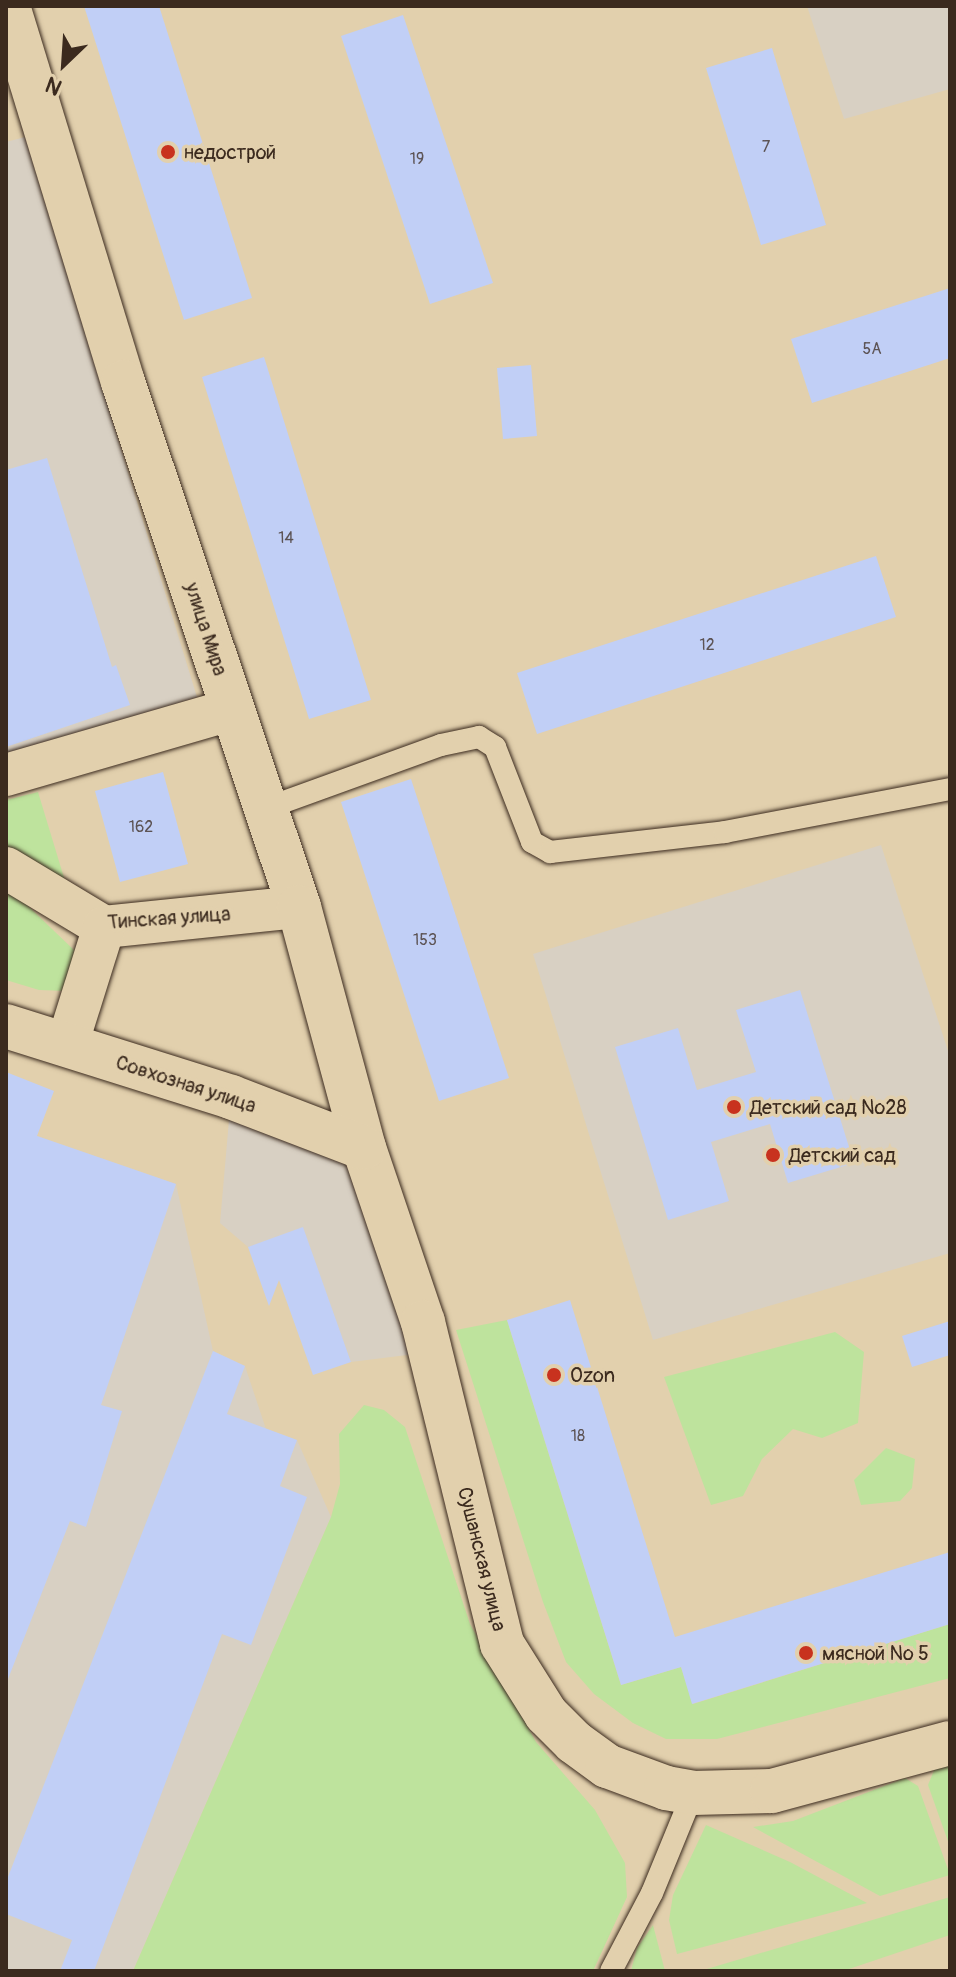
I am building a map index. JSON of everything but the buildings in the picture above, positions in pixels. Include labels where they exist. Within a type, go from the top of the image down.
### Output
[{"type":"main road","name":"улица Мира","points":[[8,6],[123,382],[299,907],[364,1148],[398,1255]]},
{"type":"main road","name":"Совхозная улица","points":[[6,1026],[231,1097],[364,1148]]},
{"type":"main road","name":"Сушанская улица","points":[[398,1255],[427,1337],[502,1644],[546,1714],[574,1742],[625,1774],[693,1793],[772,1791],[950,1743]]},
{"type":"street","points":[[6,775],[233,709]]},
{"type":"street","name":"Тинская улица","points":[[6,868],[104,927],[299,907]]},
{"type":"street","points":[[67,1045],[104,927]]},
{"type":"lane","points":[[267,808],[441,745],[479,737],[495,747],[532,842],[550,852],[725,832],[950,789]]},
{"type":"lane","points":[[611,1971],[652,1893],[693,1793]]},
{"type":"shaded area","points":[[807,6],[950,6],[950,89],[844,119]]},
{"type":"shaded area","points":[[25,137],[197,697],[6,760],[6,142]]},
{"type":"shaded area","name":"Детский сад","points":[[881,845],[950,1057],[950,1253],[653,1340],[533,954]]},
{"type":"shaded area","points":[[231,1097],[364,1148],[431,1352],[351,1362],[303,1228],[248,1247],[220,1223]]},
{"type":"shaded area","points":[[6,1125],[176,1184],[213,1351],[245,1366],[266,1429],[297,1440],[331,1517],[133,1971],[6,1971]]},
{"type":"green space","points":[[38,792],[65,881],[6,855],[6,800]]},
{"type":"green space","points":[[6,885],[74,950],[67,991],[39,990],[6,980]]},
{"type":"green space","points":[[507,1320],[621,1685],[681,1667],[693,1704],[950,1624],[950,1678],[717,1739],[666,1739],[633,1723],[594,1694],[566,1662],[543,1602],[456,1330]]},
{"type":"green space","points":[[835,1332],[864,1352],[858,1423],[822,1438],[793,1429],[762,1459],[743,1496],[711,1505],[664,1377]]},
{"type":"green space","points":[[364,1405],[384,1410],[405,1427],[470,1624],[536,1742],[595,1810],[625,1863],[627,1897],[593,1971],[133,1971],[331,1517],[340,1484],[339,1434]]},
{"type":"green space","points":[[886,1448],[915,1459],[912,1488],[900,1501],[861,1505],[854,1480]]},
{"type":"green space","points":[[950,1765],[950,1847],[928,1785],[935,1768]]},
{"type":"green space","points":[[905,1778],[918,1786],[950,1875],[880,1896],[753,1827],[793,1821]]},
{"type":"green space","points":[[706,1825],[790,1862],[867,1903],[677,1954],[669,1920],[673,1895]]},
{"type":"green space","points":[[950,1897],[950,1935],[843,1971],[700,1971]]},
{"type":"green space","points":[[653,1925],[665,1971],[631,1971],[637,1948]]},
{"type":"place","name":"недострой","points":[[168,152]]},
{"type":"place","name":"Детский сад №28","points":[[734,1107]]},
{"type":"place","name":"Детский сад","points":[[773,1155]]},
{"type":"place","name":"Ozon","points":[[554,1375]]},
{"type":"place","name":"мясной № 5","points":[[806,1653]]}]
